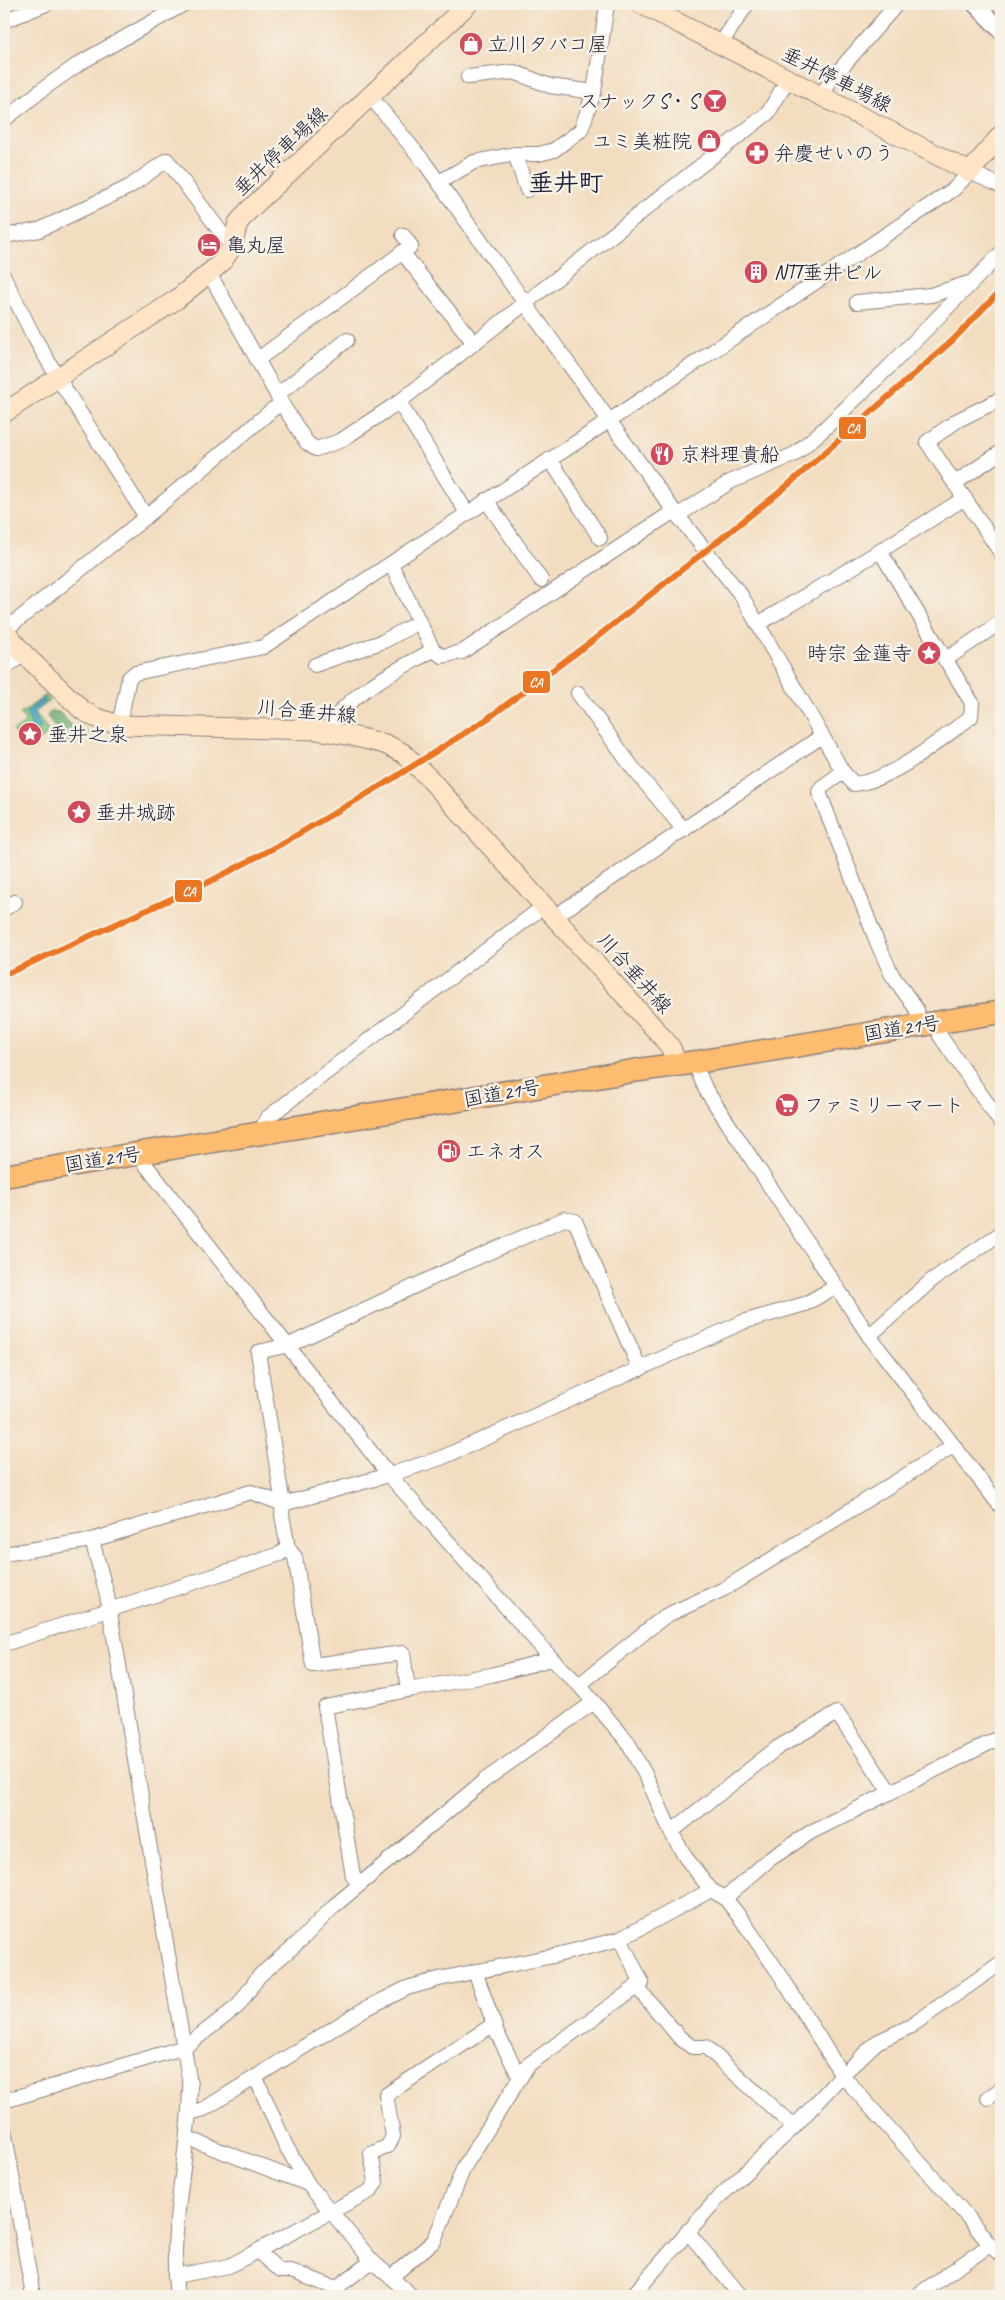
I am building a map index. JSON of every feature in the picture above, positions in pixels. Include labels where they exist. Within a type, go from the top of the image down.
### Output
[{"type":"highway","name":"国道21号","points":[[4,1176],[1001,1012]]},
{"type":"main road","name":"垂井停車場線","points":[[4,413],[177,299],[222,262],[232,247],[238,223],[248,211],[468,4]]},
{"type":"main road","name":"垂井停車場線","points":[[641,4],[970,172]]},
{"type":"main road","points":[[970,172],[1001,135]]},
{"type":"main road","name":"川合垂井線","points":[[4,631],[24,654],[82,710],[94,717],[119,725],[325,732],[385,744],[403,753],[428,776],[687,1064]]},
{"type":"street","points":[[4,21],[46,4]]},
{"type":"street","points":[[4,120],[42,89],[80,63],[184,4]]},
{"type":"street","points":[[439,182],[474,162],[515,154],[539,154],[554,150],[572,139],[581,130],[594,92],[607,4]]},
{"type":"street","points":[[720,45],[748,4]]},
{"type":"street","points":[[822,96],[830,81],[897,4]]},
{"type":"street","points":[[975,4],[1001,31]]},
{"type":"street","points":[[468,77],[514,72],[550,86],[594,92]]},
{"type":"street","points":[[209,273],[257,360],[306,442],[316,449],[340,440],[399,402],[768,112],[788,79]]},
{"type":"street","points":[[370,96],[439,182],[608,421],[676,513],[741,595],[843,772],[854,784],[868,783],[882,778],[971,717],[972,703],[880,551]]},
{"type":"street","points":[[515,154],[527,190]]},
{"type":"street","points":[[4,236],[39,230],[129,187],[166,160],[232,247]]},
{"type":"street","points":[[119,725],[129,678],[134,673],[263,647],[608,421],[954,189],[970,172],[1001,186]]},
{"type":"street","points":[[257,360],[411,246],[403,235]]},
{"type":"street","points":[[402,252],[474,343]]},
{"type":"street","points":[[391,564],[433,650],[442,656],[462,652],[676,513],[730,482],[795,454],[824,430],[1001,253]]},
{"type":"street","points":[[4,277],[33,336],[146,517]]},
{"type":"street","points":[[858,302],[931,295],[957,288],[976,280]]},
{"type":"street","points":[[4,631],[146,517],[273,409],[280,399],[347,340]]},
{"type":"street","points":[[1001,399],[958,420],[926,442],[1001,554]]},
{"type":"street","points":[[399,402],[467,513]]},
{"type":"street","points":[[955,483],[1001,452]]},
{"type":"street","points":[[550,459],[600,538]]},
{"type":"street","points":[[758,624],[964,498]]},
{"type":"street","points":[[486,500],[541,580]]},
{"type":"street","points":[[315,665],[384,640],[419,622]]},
{"type":"street","points":[[945,660],[1001,622]]},
{"type":"street","points":[[325,732],[336,714],[365,688],[433,650]]},
{"type":"street","points":[[4,668],[24,654]]},
{"type":"street","points":[[578,692],[632,767],[684,830]]},
{"type":"street","points":[[260,1133],[267,1118],[549,911],[684,830],[822,736]]},
{"type":"street","points":[[843,772],[822,787],[819,792],[877,942],[892,975],[916,1010],[940,1036],[1001,1123]]},
{"type":"street","points":[[687,1064],[699,1074],[706,1090],[869,1336],[1001,1507]]},
{"type":"street","points":[[141,1153],[145,1164],[289,1345],[389,1475],[552,1659],[579,1685],[627,1741],[671,1832],[686,1858],[711,1890],[724,1898],[742,1920],[781,1976],[842,2075],[967,2216],[990,2245],[1001,2255]]},
{"type":"street","points":[[408,1690],[402,1653],[313,1665],[294,1557],[288,1548],[282,1515],[283,1504],[258,1352],[289,1345],[449,1270],[564,1219],[575,1220],[640,1369]]},
{"type":"street","points":[[869,1336],[932,1280],[1001,1233]]},
{"type":"street","points":[[4,1554],[92,1540],[251,1492],[283,1504],[389,1475],[441,1458],[743,1322],[805,1304],[835,1287]]},
{"type":"street","points":[[579,1685],[665,1616],[724,1589],[953,1446]]},
{"type":"street","points":[[92,1540],[109,1610],[190,2084],[190,2112],[176,2246],[175,2276],[177,2296]]},
{"type":"street","points":[[4,1644],[280,1554],[288,1548]]},
{"type":"street","points":[[359,1885],[353,1876],[325,1707],[491,1675],[552,1659]]},
{"type":"street","points":[[4,2102],[185,2047],[238,2006],[258,1976],[301,1940],[334,1906],[485,1780],[594,1702]]},
{"type":"street","points":[[671,1832],[777,1748],[837,1713],[890,1792]]},
{"type":"street","points":[[724,1898],[770,1859],[811,1832],[1001,1738]]},
{"type":"street","points":[[190,2112],[204,2109],[363,2010],[408,1988],[620,1939],[711,1890]]},
{"type":"street","points":[[391,2277],[434,2241],[464,2167],[528,2065],[642,1982],[620,1939]]},
{"type":"street","points":[[632,2296],[716,2200],[794,2127],[842,2075],[877,2042],[911,2026],[1001,1962]]},
{"type":"street","points":[[475,1971],[494,2024],[520,2078]]},
{"type":"street","points":[[636,1986],[680,2038],[692,2047],[706,2047],[794,2127]]},
{"type":"street","points":[[175,2276],[229,2266],[329,2211],[370,2191],[376,2182],[371,2154],[388,2146],[393,2136],[386,2094],[494,2024]]},
{"type":"street","points":[[256,2078],[285,2144],[308,2184],[372,2261],[412,2296]]},
{"type":"street","points":[[988,2098],[1001,2089]]},
{"type":"street","points":[[4,2130],[33,2296]]},
{"type":"street","points":[[187,2138],[308,2184]]},
{"type":"street","points":[[687,2232],[741,2296]]},
{"type":"street","points":[[916,2296],[990,2245]]},
{"type":"street","points":[[256,2251],[280,2271],[291,2271],[336,2288],[372,2261]]},
{"type":"green space","points":[[46,695],[50,701],[35,712],[50,733],[26,750],[13,731],[26,722],[20,714]]},
{"type":"green space","points":[[51,711],[59,712],[72,725],[87,731],[88,736],[71,746],[67,746],[47,716]]},
{"type":"water","points":[[44,697],[45,702],[33,714],[41,727],[35,732],[26,713]]},
{"type":"transit line","name":"CA","points":[[4,975],[213,880],[283,843],[389,781],[487,719],[592,641],[781,491],[953,340],[1001,290]]},
{"type":"place","name":"立川タバコ屋","points":[[471,44]]},
{"type":"place","name":"スナックS・S","points":[[715,101]]},
{"type":"place","name":"ユミ美粧院","points":[[709,141]]},
{"type":"place","name":"弁慶せいのう","points":[[757,153]]},
{"type":"place","name":"亀丸屋","points":[[209,245]]},
{"type":"place","name":"NTT垂井ビル","points":[[756,272]]},
{"type":"place","name":"京料理貴船","points":[[662,454]]},
{"type":"place","name":"時宗 金蓮寺","points":[[929,653]]},
{"type":"place","name":"垂井之泉","points":[[30,734]]},
{"type":"place","name":"垂井城跡","points":[[79,812]]},
{"type":"place","name":"ファミリーマート","points":[[787,1105]]},
{"type":"place","name":"エネオス","points":[[449,1151]]},
{"type":"district","name":"垂井町","points":[[566,182]]}]
